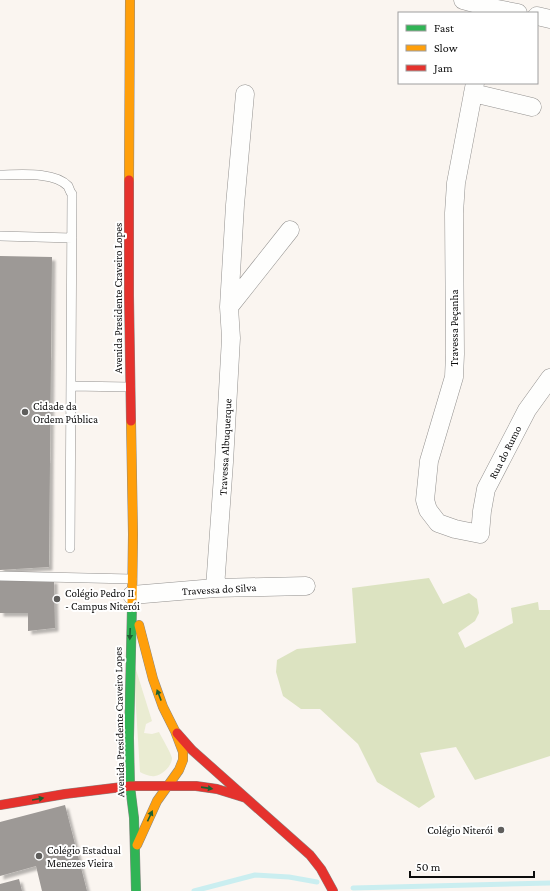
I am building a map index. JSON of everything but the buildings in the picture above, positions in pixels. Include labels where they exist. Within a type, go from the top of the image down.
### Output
[{"type":"main road","name":"Avenida Presidente Craveiro Lopes","points":[[130,0],[129,296],[132,587],[130,643],[130,786],[136,848],[136,891]]},
{"type":"main road","name":"Avenida Presidente Craveiro Lopes","points":[[132,587],[145,653],[153,680],[183,752],[183,760],[179,770],[157,801],[136,848]]},
{"type":"main road","name":"Avenida Presidente Craveiro Lopes","points":[[175,731],[192,750],[310,855],[321,869],[333,891]]},
{"type":"main road","points":[[0,805],[65,794],[130,786],[196,786],[210,788],[246,798]]},
{"type":"street","points":[[463,0],[492,11],[505,12]]},
{"type":"street","points":[[538,16],[550,19]]},
{"type":"street","points":[[474,88],[532,107]]},
{"type":"street","name":"Travessa Peçanha","points":[[474,88],[456,182],[454,220],[454,377],[429,461],[425,500],[428,510],[438,523],[455,529],[480,534]]},
{"type":"street","name":"Travessa Albuquerque","points":[[215,588],[224,462],[230,338],[229,307],[235,205],[245,94]]},
{"type":"street","points":[[229,307],[290,230]]},
{"type":"street","name":"Rua do Rumo","points":[[480,534],[486,489],[527,410],[550,378]]},
{"type":"street","name":"Travessa do Silva","points":[[132,587],[215,588],[306,586]]},
{"type":"lane","points":[[0,175],[44,176],[58,180],[68,186],[72,194],[70,548]]},
{"type":"lane","points":[[0,236],[72,238]]},
{"type":"lane","points":[[71,386],[130,387]]},
{"type":"lane","points":[[0,576],[132,587]]},
{"type":"green space","points":[[429,578],[443,604],[469,593],[477,599],[479,613],[475,621],[458,633],[465,648],[513,623],[511,608],[538,602],[539,610],[550,610],[550,756],[475,780],[456,747],[420,753],[435,797],[419,808],[377,782],[358,744],[320,709],[301,709],[283,696],[276,672],[277,660],[297,649],[356,643],[352,588]]},
{"type":"green space","points":[[133,660],[152,721],[146,724],[144,733],[152,734],[159,732],[172,758],[172,761],[166,770],[155,776],[149,776],[140,772]]},
{"type":"waterway","points":[[194,891],[255,875],[289,877],[317,882]]},
{"type":"waterway","points":[[353,888],[550,883]]},
{"type":"traffic: fast","points":[[132,606],[129,738],[130,786],[134,818],[136,891]]},
{"type":"traffic: slow","points":[[129,180],[130,0]]},
{"type":"traffic: slow","points":[[131,421],[133,534],[132,606]]},
{"type":"traffic: slow","points":[[137,845],[157,801],[179,770],[183,760],[183,752],[175,731],[163,707],[153,679],[139,625]]},
{"type":"traffic: jam","points":[[129,180],[131,421]]},
{"type":"traffic: jam","points":[[177,733],[192,750],[310,855],[321,869],[333,891]]},
{"type":"traffic: jam","points":[[0,805],[65,794],[130,786],[196,786],[217,789],[246,798]]},
{"type":"place","name":"Cidade da Ordem Pública","points":[[25,412]]},
{"type":"place","name":"Colégio Pedro II - Campus Niterói","points":[[57,599]]},
{"type":"place","name":"Colégio Niterói","points":[[501,830]]},
{"type":"place","name":"Colégio Estadual Menezes Vieira","points":[[39,856]]}]
